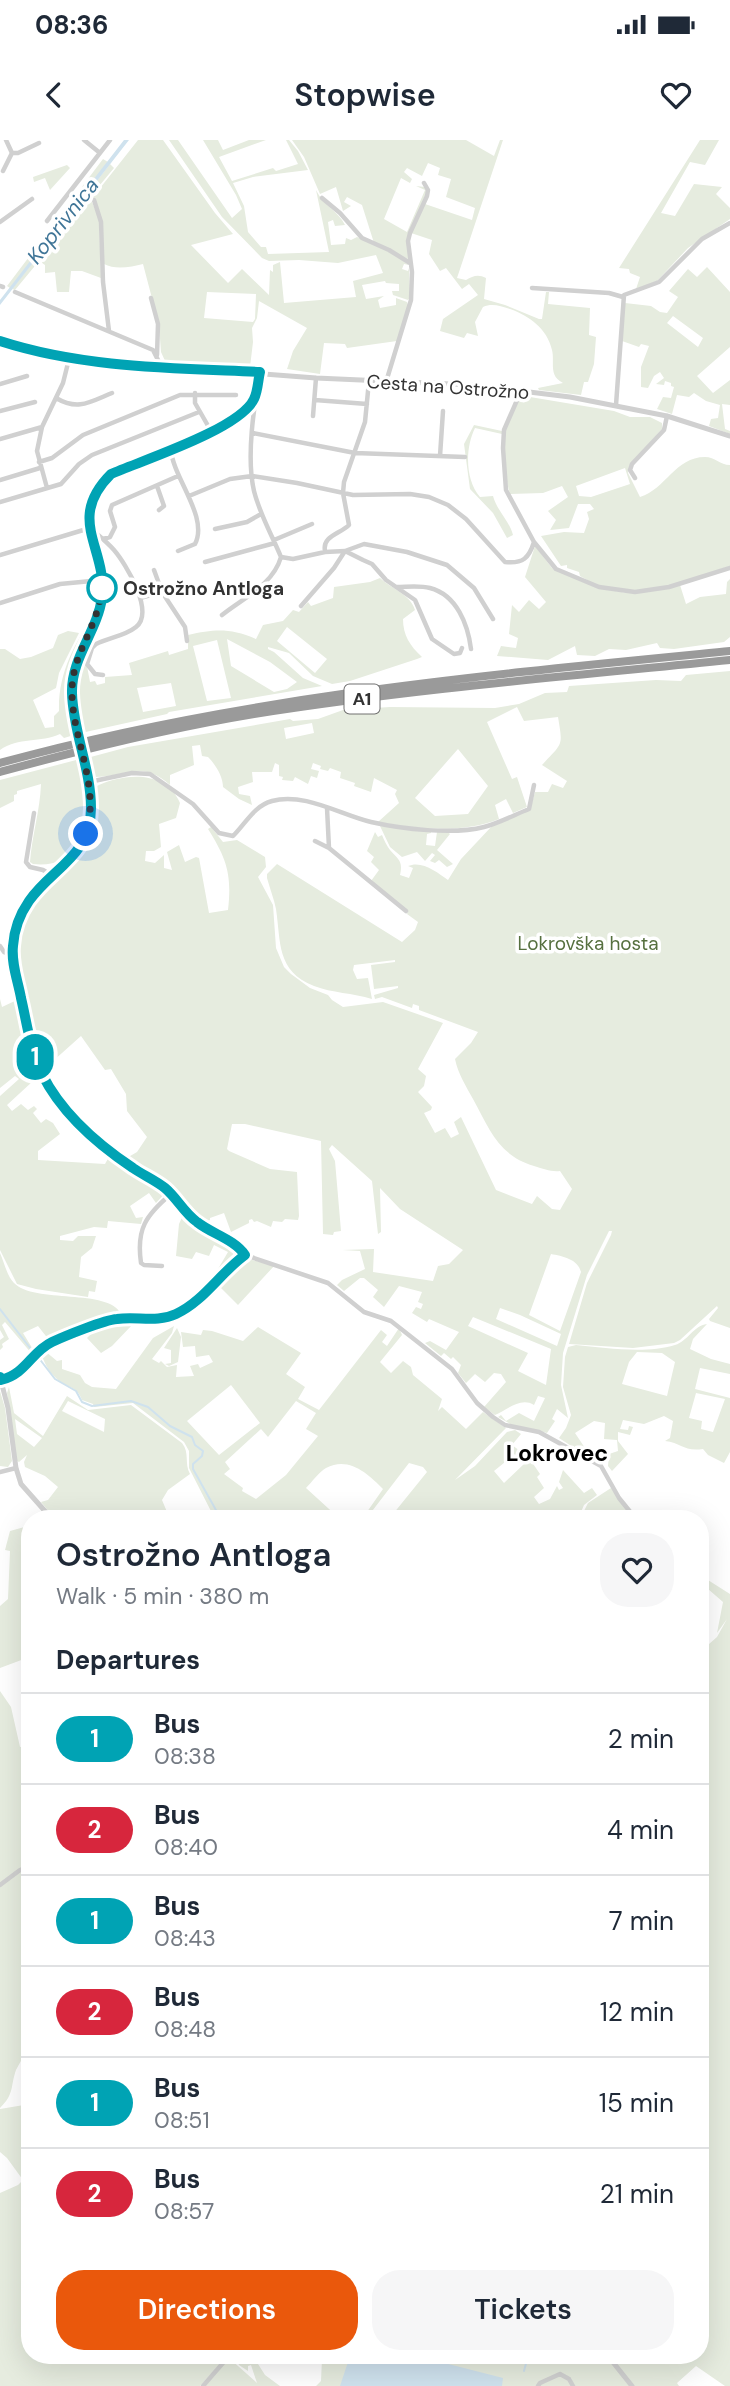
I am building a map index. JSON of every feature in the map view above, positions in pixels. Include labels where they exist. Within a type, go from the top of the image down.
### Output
[{"type":"highway","name":"A1","points":[[0,763],[159,725],[320,696],[730,651]]},
{"type":"highway","name":"A1","points":[[0,772],[93,747],[254,714],[461,687],[730,660]]},
{"type":"street","points":[[6,140],[12,153]]},
{"type":"street","points":[[84,140],[100,153]]},
{"type":"street","points":[[47,220],[110,140]]},
{"type":"street","points":[[12,153],[39,143]]},
{"type":"street","points":[[3,171],[12,153]]},
{"type":"street","points":[[386,382],[411,300],[410,233],[428,192],[424,183]]},
{"type":"street","points":[[322,198],[340,213],[362,238],[389,250],[410,264]]},
{"type":"street","points":[[0,222],[32,199]]},
{"type":"street","points":[[94,200],[101,222],[103,282],[109,331]]},
{"type":"street","points":[[615,405],[623,297],[627,293],[659,282],[702,239],[730,223]]},
{"type":"street","points":[[532,288],[610,293],[623,297]]},
{"type":"street","points":[[15,292],[109,331],[157,355]]},
{"type":"street","points":[[151,298],[158,324],[157,355],[161,367]]},
{"type":"street","name":"Cesta na Ostrožno","points":[[0,341],[69,359],[316,378],[473,385],[615,405],[667,416],[730,436]]},
{"type":"street","points":[[47,488],[37,451],[42,427],[69,359]]},
{"type":"street","points":[[222,615],[265,584],[281,557],[261,514],[252,476],[255,398],[260,372]]},
{"type":"street","points":[[0,384],[27,376]]},
{"type":"street","points":[[313,416],[316,378]]},
{"type":"street","points":[[325,552],[326,540],[349,524],[343,493],[344,482],[365,422],[369,381]]},
{"type":"street","points":[[56,397],[68,405],[76,405],[112,393]]},
{"type":"street","points":[[195,393],[193,400],[211,431]]},
{"type":"street","points":[[520,393],[504,430],[505,484],[508,495],[534,542],[556,569],[599,587],[619,591],[661,589],[730,568]]},
{"type":"street","points":[[0,480],[52,458],[83,435],[180,395],[236,395]]},
{"type":"street","points":[[255,398],[244,411],[211,431],[111,474],[96,492],[89,513],[102,580],[102,597],[74,671],[72,706],[88,779],[91,808],[86,834],[77,853],[34,894],[15,931],[13,955],[29,1035],[42,1075],[78,1124],[107,1149],[171,1194],[195,1221],[240,1247],[245,1255],[328,1283],[364,1312],[391,1321],[452,1369],[477,1403],[493,1417],[505,1425],[539,1432],[601,1466],[629,1510]]},
{"type":"street","points":[[315,400],[367,404]]},
{"type":"street","points":[[0,411],[35,402]]},
{"type":"street","points":[[440,456],[443,411]]},
{"type":"street","points":[[0,502],[64,482],[79,464],[92,455],[200,412]]},
{"type":"street","points":[[635,478],[630,470],[632,464],[664,430],[667,416]]},
{"type":"street","points":[[0,439],[42,427]]},
{"type":"street","points":[[253,433],[355,453],[465,457]]},
{"type":"street","points":[[171,450],[178,477],[189,496],[196,522],[195,544],[178,551]]},
{"type":"street","points":[[189,496],[230,479],[252,476],[353,495],[429,497],[448,505],[466,519],[505,562],[522,561],[530,554],[534,542]]},
{"type":"street","points":[[102,540],[110,537],[115,527],[110,511],[112,505],[178,477]]},
{"type":"street","points":[[157,486],[164,506],[159,510]]},
{"type":"street","points":[[215,529],[247,522],[261,514]]},
{"type":"street","points":[[205,562],[274,541],[312,524]]},
{"type":"street","points":[[90,528],[118,555],[140,597],[143,616],[136,627],[96,643],[92,648],[87,664],[95,674],[103,675]]},
{"type":"street","points":[[0,555],[90,528]]},
{"type":"street","points":[[281,557],[293,559],[345,551],[364,544],[438,560],[474,588],[493,619]]},
{"type":"street","points":[[345,551],[372,564],[396,587],[415,600],[432,639],[454,654],[460,653],[462,648]]},
{"type":"street","points":[[301,606],[345,551]]},
{"type":"street","points":[[154,570],[162,593],[185,627],[187,641]]},
{"type":"street","points":[[0,603],[60,584],[102,580]]},
{"type":"street","points":[[396,587],[432,588],[444,596],[462,614],[471,649]]},
{"type":"street","points":[[140,597],[162,593]]},
{"type":"street","points":[[88,779],[132,773],[150,774],[192,804],[225,836],[233,836],[258,807],[272,801],[302,801],[382,824],[429,829],[473,829],[529,809],[534,785]]},
{"type":"street","points":[[327,808],[329,848]]},
{"type":"street","points":[[34,813],[26,862],[30,867],[41,869],[52,876]]},
{"type":"street","points":[[315,841],[329,848],[406,911]]},
{"type":"street","points":[[0,946],[13,955]]},
{"type":"street","points":[[162,1266],[141,1263],[142,1228],[148,1214],[171,1194]]},
{"type":"street","points":[[43,1510],[25,1492],[16,1468],[1,1379],[17,1374],[53,1342],[114,1319],[154,1319],[176,1314],[199,1299],[231,1265],[245,1255]]},
{"type":"street","points":[[0,1472],[16,1468]]},
{"type":"street","points":[[0,1885],[21,1870]]},
{"type":"street","points":[[203,2386],[222,2364]]},
{"type":"street","points":[[614,2364],[632,2386]]},
{"type":"street","points":[[538,2386],[560,2374],[569,2379],[573,2386]]},
{"type":"green space","points":[[138,140],[163,140],[233,234],[191,245],[228,283],[242,269],[269,295],[270,270],[273,272],[273,265],[280,262],[284,303],[356,297],[353,281],[383,273],[376,255],[338,263],[269,261],[262,258],[222,217],[169,140],[178,140],[232,218],[242,209],[203,140],[218,140],[223,150],[249,140],[266,140],[219,157],[232,181],[273,168],[276,171],[298,164],[286,140],[289,140],[308,170],[253,177],[233,183],[244,206],[248,232],[261,247],[266,247],[268,254],[329,252],[316,190],[345,225],[335,226],[333,220],[328,222],[331,245],[345,244],[346,238],[351,240],[357,237],[386,249],[409,265],[404,264],[402,269],[408,271],[409,268],[408,300],[393,295],[392,291],[399,291],[399,284],[385,281],[362,285],[366,299],[384,296],[378,300],[380,308],[396,305],[396,298],[407,302],[397,341],[347,348],[345,344],[324,343],[320,374],[287,369],[293,351],[307,328],[259,301],[257,318],[252,328],[250,367],[166,363],[161,352],[159,325],[143,264],[118,267],[104,264],[101,222],[93,197]],"holes":[[[207,292],[256,294],[253,322],[204,318]]]},
{"type":"green space","points":[[292,140],[466,140],[494,156],[500,140],[503,140],[457,278],[486,278],[484,299],[539,319],[542,319],[546,292],[549,292],[548,304],[590,308],[589,335],[596,337],[594,364],[588,382],[584,382],[581,395],[539,390],[538,388],[563,383],[555,377],[552,350],[546,335],[530,319],[517,312],[496,305],[483,307],[475,322],[478,336],[467,333],[464,338],[440,331],[443,319],[478,295],[469,284],[462,289],[446,268],[440,271],[429,254],[432,240],[411,233],[425,204],[472,220],[475,208],[446,197],[451,179],[438,175],[440,168],[428,163],[422,176],[407,168],[404,172],[412,179],[410,183],[401,178],[384,219],[407,232],[425,190],[416,186],[425,187],[427,191],[408,235],[408,259],[374,243],[362,205],[347,197],[344,202],[351,206],[343,211],[336,187],[320,194],[304,157]]},
{"type":"green space","points":[[700,140],[719,140],[705,165],[690,162],[661,213],[675,216],[694,184],[722,187],[716,194],[730,208],[730,219],[688,248],[657,281],[636,289],[640,277],[630,273],[629,269],[619,268]]},
{"type":"green space","points":[[103,159],[108,162],[10,288],[7,286]]},
{"type":"green space","points":[[110,164],[114,168],[90,197],[99,219],[101,278],[82,271],[71,271],[69,292],[57,292],[55,272],[45,273],[45,265],[39,261],[15,290],[12,289]]},
{"type":"green space","points":[[67,165],[70,168],[50,190],[45,178],[34,182],[33,177]]},
{"type":"green space","points":[[707,267],[730,292],[730,347],[697,376],[713,393],[730,380],[730,405],[722,404],[725,429],[730,431],[730,434],[709,426],[711,419],[718,418],[720,405],[706,401],[694,393],[689,397],[677,395],[672,414],[657,409],[663,397],[671,398],[674,387],[665,381],[664,385],[656,384],[664,378],[660,372],[654,376],[648,388],[641,387],[641,367],[649,346],[641,344],[639,347],[622,341],[625,303],[651,306],[667,313],[678,297],[669,291],[688,269],[697,277]],"holes":[[[673,316],[703,338],[698,347],[667,323]]]},
{"type":"green space","points":[[524,396],[614,411],[630,417],[650,417],[662,423],[662,429],[629,466],[628,473],[640,497],[695,458],[709,457],[730,465],[730,566],[682,582],[632,591],[599,586],[580,576],[579,572],[567,568],[567,565],[561,566],[541,536],[564,532],[584,533],[589,519],[587,512],[594,509],[590,504],[578,504],[569,528],[550,530],[556,520],[548,511],[568,497],[562,486],[543,493],[510,494],[503,444],[507,424],[520,398]],"holes":[[[625,468],[630,484],[591,497],[579,496],[576,486]]]},
{"type":"green space","points":[[474,425],[502,431],[502,434],[475,428],[469,445],[468,464],[475,490],[480,497],[493,496],[509,525],[513,535],[507,538],[493,513],[470,489],[464,444]]},
{"type":"green space","points":[[535,546],[552,568],[598,588],[627,593],[680,585],[686,604],[700,597],[726,594],[727,582],[730,579],[730,637],[724,642],[674,649],[660,648],[657,643],[626,650],[609,649],[595,656],[577,655],[575,646],[548,660],[497,656],[501,646],[516,648],[518,638],[509,634],[512,605],[519,612],[529,600],[539,609],[546,602],[525,577]]},
{"type":"green space","points":[[380,578],[413,604],[415,610],[403,619],[404,630],[422,657],[350,681],[332,684],[313,676],[289,653],[268,647],[303,678],[322,686],[169,712],[81,733],[76,710],[76,676],[82,655],[96,630],[98,632],[86,661],[90,682],[95,681],[97,685],[105,683],[105,677],[132,675],[129,663],[168,651],[169,655],[188,649],[188,635],[222,631],[256,639],[263,625],[283,621],[293,610],[299,612],[308,602],[311,606],[333,598],[334,587]],"holes":[[[287,627],[327,659],[315,673],[277,641]],[[227,639],[270,662],[297,682],[287,689],[274,692],[231,666]],[[217,640],[231,698],[207,701],[193,646]],[[171,683],[176,706],[143,712],[137,688]]]},
{"type":"green space","points":[[95,612],[71,674],[68,697],[74,735],[64,738],[60,734],[0,750],[0,649],[5,649],[20,659],[31,657],[53,648],[58,635],[68,631],[79,633],[59,673],[56,688],[33,700],[45,728],[54,727],[54,716],[59,711],[65,671]]},
{"type":"green space","name":"Lokrovška hosta","points":[[730,671],[730,1328],[710,1321],[717,1306],[674,1343],[633,1348],[569,1344],[587,1283],[611,1235],[612,1231],[609,1231],[587,1275],[563,1353],[561,1385],[568,1418],[557,1409],[552,1419],[555,1421],[547,1433],[512,1425],[498,1417],[501,1415],[506,1421],[519,1413],[534,1421],[545,1398],[538,1396],[534,1405],[519,1403],[495,1415],[484,1407],[506,1382],[501,1374],[494,1373],[485,1382],[475,1374],[466,1383],[458,1373],[461,1365],[453,1357],[451,1359],[444,1353],[441,1356],[425,1343],[430,1341],[446,1350],[459,1332],[429,1319],[427,1322],[412,1313],[416,1307],[421,1309],[423,1304],[418,1302],[422,1292],[399,1286],[384,1307],[373,1297],[378,1290],[364,1278],[360,1278],[344,1291],[337,1285],[365,1269],[360,1251],[342,1250],[374,1249],[373,1272],[433,1281],[438,1266],[449,1264],[463,1250],[400,1209],[380,1188],[381,1232],[378,1234],[372,1181],[332,1145],[329,1149],[335,1161],[341,1231],[334,1232],[333,1235],[323,1234],[321,1141],[245,1124],[232,1124],[227,1149],[229,1151],[270,1169],[297,1172],[299,1216],[298,1220],[273,1221],[271,1227],[252,1219],[231,1232],[224,1213],[203,1223],[194,1217],[166,1185],[125,1159],[137,1152],[147,1137],[127,1111],[126,1094],[111,1069],[105,1070],[81,1036],[43,1070],[33,1041],[17,964],[19,932],[32,902],[42,889],[71,866],[83,850],[94,820],[95,787],[130,777],[154,779],[165,784],[180,803],[176,818],[159,824],[161,847],[146,851],[145,861],[155,863],[164,855],[164,868],[172,870],[167,852],[179,845],[185,862],[199,858],[209,913],[228,910],[229,887],[224,859],[208,829],[211,827],[223,842],[237,840],[265,857],[266,867],[258,877],[273,905],[276,948],[284,967],[310,988],[328,995],[343,1007],[383,1002],[443,1023],[418,1069],[426,1076],[424,1086],[418,1092],[432,1107],[424,1113],[435,1133],[445,1128],[451,1138],[459,1134],[454,1122],[461,1117],[496,1190],[532,1204],[537,1196],[552,1209],[560,1210],[572,1189],[560,1171],[534,1166],[503,1148],[490,1131],[460,1075],[455,1059],[478,1032],[419,1010],[419,1006],[413,1004],[412,1008],[382,997],[375,999],[374,995],[398,986],[374,989],[371,965],[395,960],[354,965],[357,979],[368,978],[372,999],[321,988],[302,980],[287,964],[283,954],[276,909],[267,878],[267,874],[277,864],[402,942],[415,930],[418,922],[371,881],[379,870],[371,862],[374,857],[367,851],[375,832],[378,837],[382,835],[400,861],[400,875],[409,878],[413,868],[408,866],[419,865],[448,880],[461,859],[492,826],[530,810],[535,792],[548,792],[552,784],[563,788],[567,781],[542,765],[560,744],[558,717],[524,721],[517,707],[487,722],[512,779],[517,777],[527,807],[513,813],[506,799],[495,805],[499,819],[470,827],[423,828],[378,822],[399,803],[395,794],[397,790],[374,778],[371,792],[340,778],[341,772],[330,768],[328,771],[320,769],[321,766],[313,763],[311,769],[319,771],[317,778],[311,776],[308,784],[295,777],[293,781],[282,780],[283,777],[279,776],[279,765],[275,763],[272,772],[252,772],[253,782],[238,787],[239,794],[250,796],[252,805],[223,787],[214,764],[208,757],[202,756],[200,745],[192,746],[194,765],[170,775],[170,785],[160,777],[141,771],[94,777],[90,775],[87,758],[128,747],[290,719],[318,719],[343,710],[390,707],[495,708],[519,704],[545,693],[567,692],[569,686],[656,680],[681,681],[686,675]],"holes":[[[312,723],[314,733],[286,739],[284,728]],[[458,749],[488,786],[468,814],[435,816],[415,798]],[[551,1254],[577,1264],[581,1272],[560,1331],[529,1315]],[[500,1308],[561,1334],[557,1346],[496,1319]],[[473,1317],[551,1349],[546,1385],[518,1371],[528,1353],[468,1326]]]},
{"type":"green space","points":[[80,759],[86,782],[88,816],[80,842],[62,860],[49,864],[33,864],[30,862],[32,842],[41,784],[17,791],[14,801],[0,808],[0,780]]},
{"type":"green space","points":[[380,826],[431,830],[431,833],[427,834],[426,845],[435,846],[437,832],[445,830],[450,834],[437,850],[453,864],[447,867],[439,860],[435,863],[430,861],[435,855],[432,853],[425,861],[417,852],[402,857],[390,847]]},
{"type":"green space","points":[[0,999],[2,1007],[19,999],[37,1068],[19,1066],[18,1073],[21,1073],[22,1078],[32,1082],[7,1105],[12,1111],[21,1104],[28,1110],[34,1106],[37,1109],[33,1113],[41,1123],[46,1119],[53,1123],[60,1134],[38,1151],[38,1160],[105,1164],[110,1155],[166,1192],[156,1203],[149,1193],[130,1206],[136,1218],[143,1217],[141,1224],[108,1221],[107,1228],[94,1227],[60,1236],[60,1240],[73,1241],[78,1236],[96,1236],[92,1248],[81,1257],[79,1277],[97,1281],[95,1292],[89,1291],[88,1297],[17,1284],[0,1250],[0,1096],[19,1079],[15,1076],[0,1088]]},
{"type":"green space","points":[[184,1213],[198,1226],[237,1248],[237,1256],[221,1271],[218,1269],[228,1252],[214,1245],[209,1256],[196,1252],[192,1259],[176,1256],[179,1224]]},
{"type":"green space","points":[[0,1253],[14,1283],[24,1289],[102,1301],[114,1306],[121,1314],[49,1340],[38,1326],[23,1333],[34,1351],[32,1354],[5,1322],[2,1325],[9,1339],[2,1344],[0,1350],[0,1340],[4,1337],[0,1330]]},
{"type":"green space","points":[[243,1260],[275,1265],[238,1305],[217,1284],[233,1266]]},
{"type":"green space","points":[[129,1320],[133,1324],[112,1346],[101,1353],[87,1338],[95,1330]]},
{"type":"green space","points":[[707,1324],[693,1339],[690,1349],[730,1364],[730,1374],[700,1368],[695,1389],[730,1398],[730,1452],[724,1463],[708,1455],[703,1449],[691,1449],[665,1441],[670,1438],[673,1421],[664,1416],[644,1424],[623,1420],[620,1429],[628,1430],[629,1426],[633,1427],[630,1435],[618,1432],[618,1441],[628,1454],[612,1471],[608,1466],[609,1454],[618,1451],[617,1440],[604,1439],[605,1423],[594,1421],[575,1433],[585,1448],[579,1451],[559,1438],[571,1415],[563,1387],[568,1347],[576,1345],[639,1350],[664,1348],[680,1343]],"holes":[[[637,1352],[662,1353],[675,1362],[667,1396],[622,1384],[629,1362]],[[696,1393],[725,1399],[713,1432],[701,1429],[702,1421],[689,1418]]]},
{"type":"green space","points":[[174,1326],[172,1333],[152,1359],[159,1363],[161,1361],[167,1367],[177,1365],[176,1377],[194,1376],[190,1366],[198,1364],[200,1368],[213,1362],[209,1355],[196,1357],[195,1346],[183,1347],[181,1332],[201,1335],[203,1330],[212,1331],[243,1341],[258,1327],[301,1353],[286,1374],[305,1387],[298,1399],[319,1410],[381,1330],[387,1335],[382,1342],[387,1346],[399,1328],[402,1335],[380,1362],[391,1373],[403,1361],[411,1367],[413,1375],[442,1399],[438,1411],[442,1407],[466,1429],[483,1412],[506,1428],[455,1480],[475,1466],[507,1432],[515,1430],[521,1434],[512,1445],[520,1451],[523,1449],[540,1474],[537,1477],[544,1488],[534,1497],[539,1504],[550,1499],[557,1486],[559,1490],[563,1488],[559,1482],[563,1470],[584,1493],[592,1488],[597,1495],[582,1510],[396,1510],[427,1472],[423,1467],[409,1463],[373,1510],[368,1510],[383,1489],[358,1468],[342,1464],[326,1468],[306,1488],[330,1510],[210,1510],[189,1468],[189,1451],[184,1442],[133,1403],[94,1407],[82,1400],[74,1389],[53,1375],[41,1353],[45,1351],[57,1361],[62,1360],[62,1369],[80,1375],[85,1383],[92,1387],[116,1389],[153,1338]],"holes":[[[231,1385],[260,1423],[219,1455],[187,1421]],[[296,1401],[316,1413],[306,1429],[318,1436],[286,1475],[256,1499],[242,1491],[243,1488],[224,1474],[230,1469],[225,1462],[261,1429],[268,1437]],[[515,1454],[524,1464],[504,1483],[494,1471]]]},
{"type":"green space","points":[[177,1328],[181,1337],[178,1362],[169,1366],[165,1364],[171,1363],[171,1350],[164,1348]]},
{"type":"green space","points":[[9,1387],[14,1413],[43,1436],[67,1396],[88,1410],[131,1405],[182,1443],[190,1474],[168,1490],[162,1500],[166,1510],[48,1510],[41,1502],[48,1500],[58,1487],[45,1476],[25,1467],[27,1455],[17,1461],[7,1393]],"holes":[[[68,1401],[105,1419],[104,1432],[62,1411]],[[15,1419],[42,1438],[34,1447],[17,1434]]]},
{"type":"green space","points":[[0,1391],[12,1461],[8,1467],[0,1466]]},
{"type":"green space","points":[[611,1488],[627,1510],[584,1510],[588,1503]]},
{"type":"green space","points":[[21,1528],[21,1660],[0,1668],[0,1606],[8,1599],[10,1551],[5,1550],[10,1531]]},
{"type":"green space","points":[[709,1581],[730,1594],[730,2386],[725,2386],[696,2366],[677,2383],[679,2386],[316,2386],[321,2381],[322,2364],[709,2364],[709,1644],[717,1637],[727,1619],[717,1633],[723,1602],[709,1590]]},
{"type":"green space","points":[[0,1691],[11,1707],[21,1747],[21,2061],[10,2094],[0,2108]]},
{"type":"green space","points":[[21,2106],[21,2177],[0,2152],[0,2109]]},
{"type":"green space","points":[[21,2182],[21,2364],[220,2364],[200,2386],[0,2386],[0,2193]]},
{"type":"green space","points":[[224,2364],[236,2364],[257,2383],[251,2365],[248,2366],[248,2371],[239,2365],[258,2364],[265,2375],[280,2386],[205,2386]]},
{"type":"water","points":[[124,140],[129,140],[0,305],[0,300]]},
{"type":"water","points":[[347,2364],[448,2364],[503,2378],[502,2386],[340,2386]]},
{"type":"waterway","name":"Koprivnica","points":[[0,1309],[34,1353]]},
{"type":"waterway","name":"Koprivnica","points":[[38,1357],[55,1379],[76,1391],[82,1402],[92,1406],[131,1401],[148,1407],[170,1426],[192,1437],[195,1445],[203,1451],[202,1456],[193,1464],[193,1469],[216,1510]]},
{"type":"waterway","name":"Koprivnica","points":[[524,2371],[526,2364]]},
{"type":"bus line","name":"1","points":[[0,341],[69,359],[260,372],[255,398],[244,411],[186,445],[111,474],[96,492],[91,503],[89,520],[102,580],[102,597],[76,663],[72,682],[72,706],[89,782],[90,820],[77,853],[27,904],[15,931],[13,947],[13,965],[33,1053],[54,1094],[91,1137],[141,1174],[167,1189],[195,1221],[240,1247],[245,1255],[231,1265],[199,1299],[176,1314],[146,1320],[114,1319],[46,1345],[17,1374],[1,1380],[0,1377]]},
{"type":"place","name":"Ostrožno Antloga","points":[[102,588]]},
{"type":"district","name":"Lokrovec","points":[[557,1453]]},
{"type":"route","points":[[86,834],[91,808],[89,782],[72,706],[72,682],[76,663],[98,612],[102,597],[102,580],[102,588]]}]
